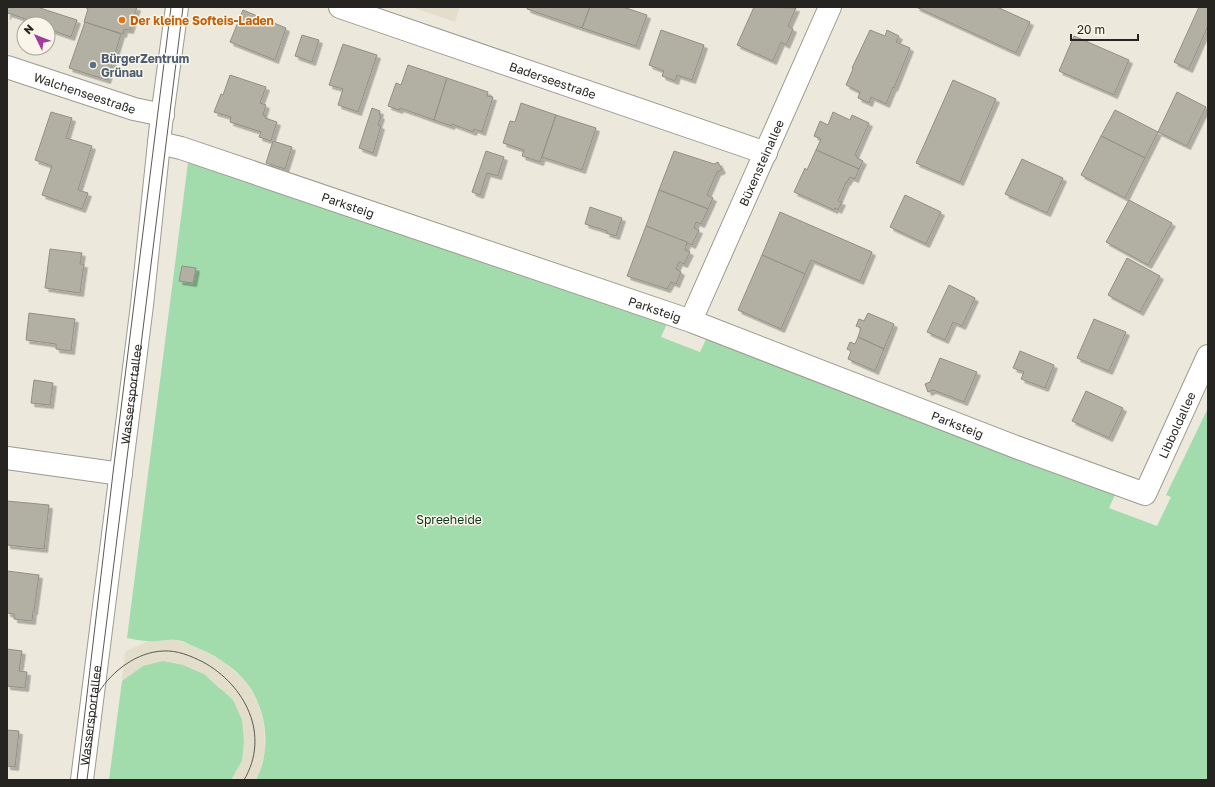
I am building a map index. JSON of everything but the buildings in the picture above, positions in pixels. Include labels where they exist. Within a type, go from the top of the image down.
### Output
[{"type":"street","name":"Wassersportallee","points":[[82,780],[142,305],[159,143],[177,7]]},
{"type":"street","name":"Baderseestraße","points":[[340,7],[766,153]]},
{"type":"street","name":"Büxensteinallee","points":[[692,318],[830,7]]},
{"type":"street","name":"Walchenseestraße","points":[[7,67],[134,109],[163,115]]},
{"type":"street","name":"Parksteig","points":[[159,143],[181,148],[691,321],[1016,447],[1145,494]]},
{"type":"street","name":"Libboldallee","points":[[1145,494],[1208,356]]},
{"type":"street","points":[[7,458],[121,474]]},
{"type":"shaded area","points":[[411,7],[460,7],[455,22]]},
{"type":"shaded area","points":[[176,640],[203,650],[225,663],[246,682],[258,703],[264,725],[265,752],[256,780],[231,780],[242,761],[244,742],[220,687],[204,674],[183,665],[143,666],[122,681],[125,652],[148,641]]},
{"type":"green space","name":"Spreeheide","points":[[189,155],[669,319],[661,337],[700,352],[709,333],[1117,490],[1109,508],[1157,526],[1171,497],[1166,495],[1208,408],[1208,780],[256,780],[264,756],[265,730],[259,704],[241,676],[229,665],[215,656],[183,641],[145,641],[127,638]]},
{"type":"green space","points":[[163,661],[183,665],[204,674],[233,700],[242,720],[244,742],[242,761],[231,780],[109,780],[122,681],[143,666]]},
{"type":"tram line","points":[[77,780],[113,473],[171,7]]},
{"type":"tram line","points":[[87,780],[183,7]]},
{"type":"tram line","points":[[99,692],[104,684],[126,664],[153,652],[179,652],[203,662],[218,672],[231,684],[242,698],[249,713],[254,729],[255,746],[252,763],[244,780]]},
{"type":"place","name":"Der kleine Softeis-Laden","points":[[122,20]]},
{"type":"place","name":"BürgerZentrum Grünau","points":[[93,65]]}]
